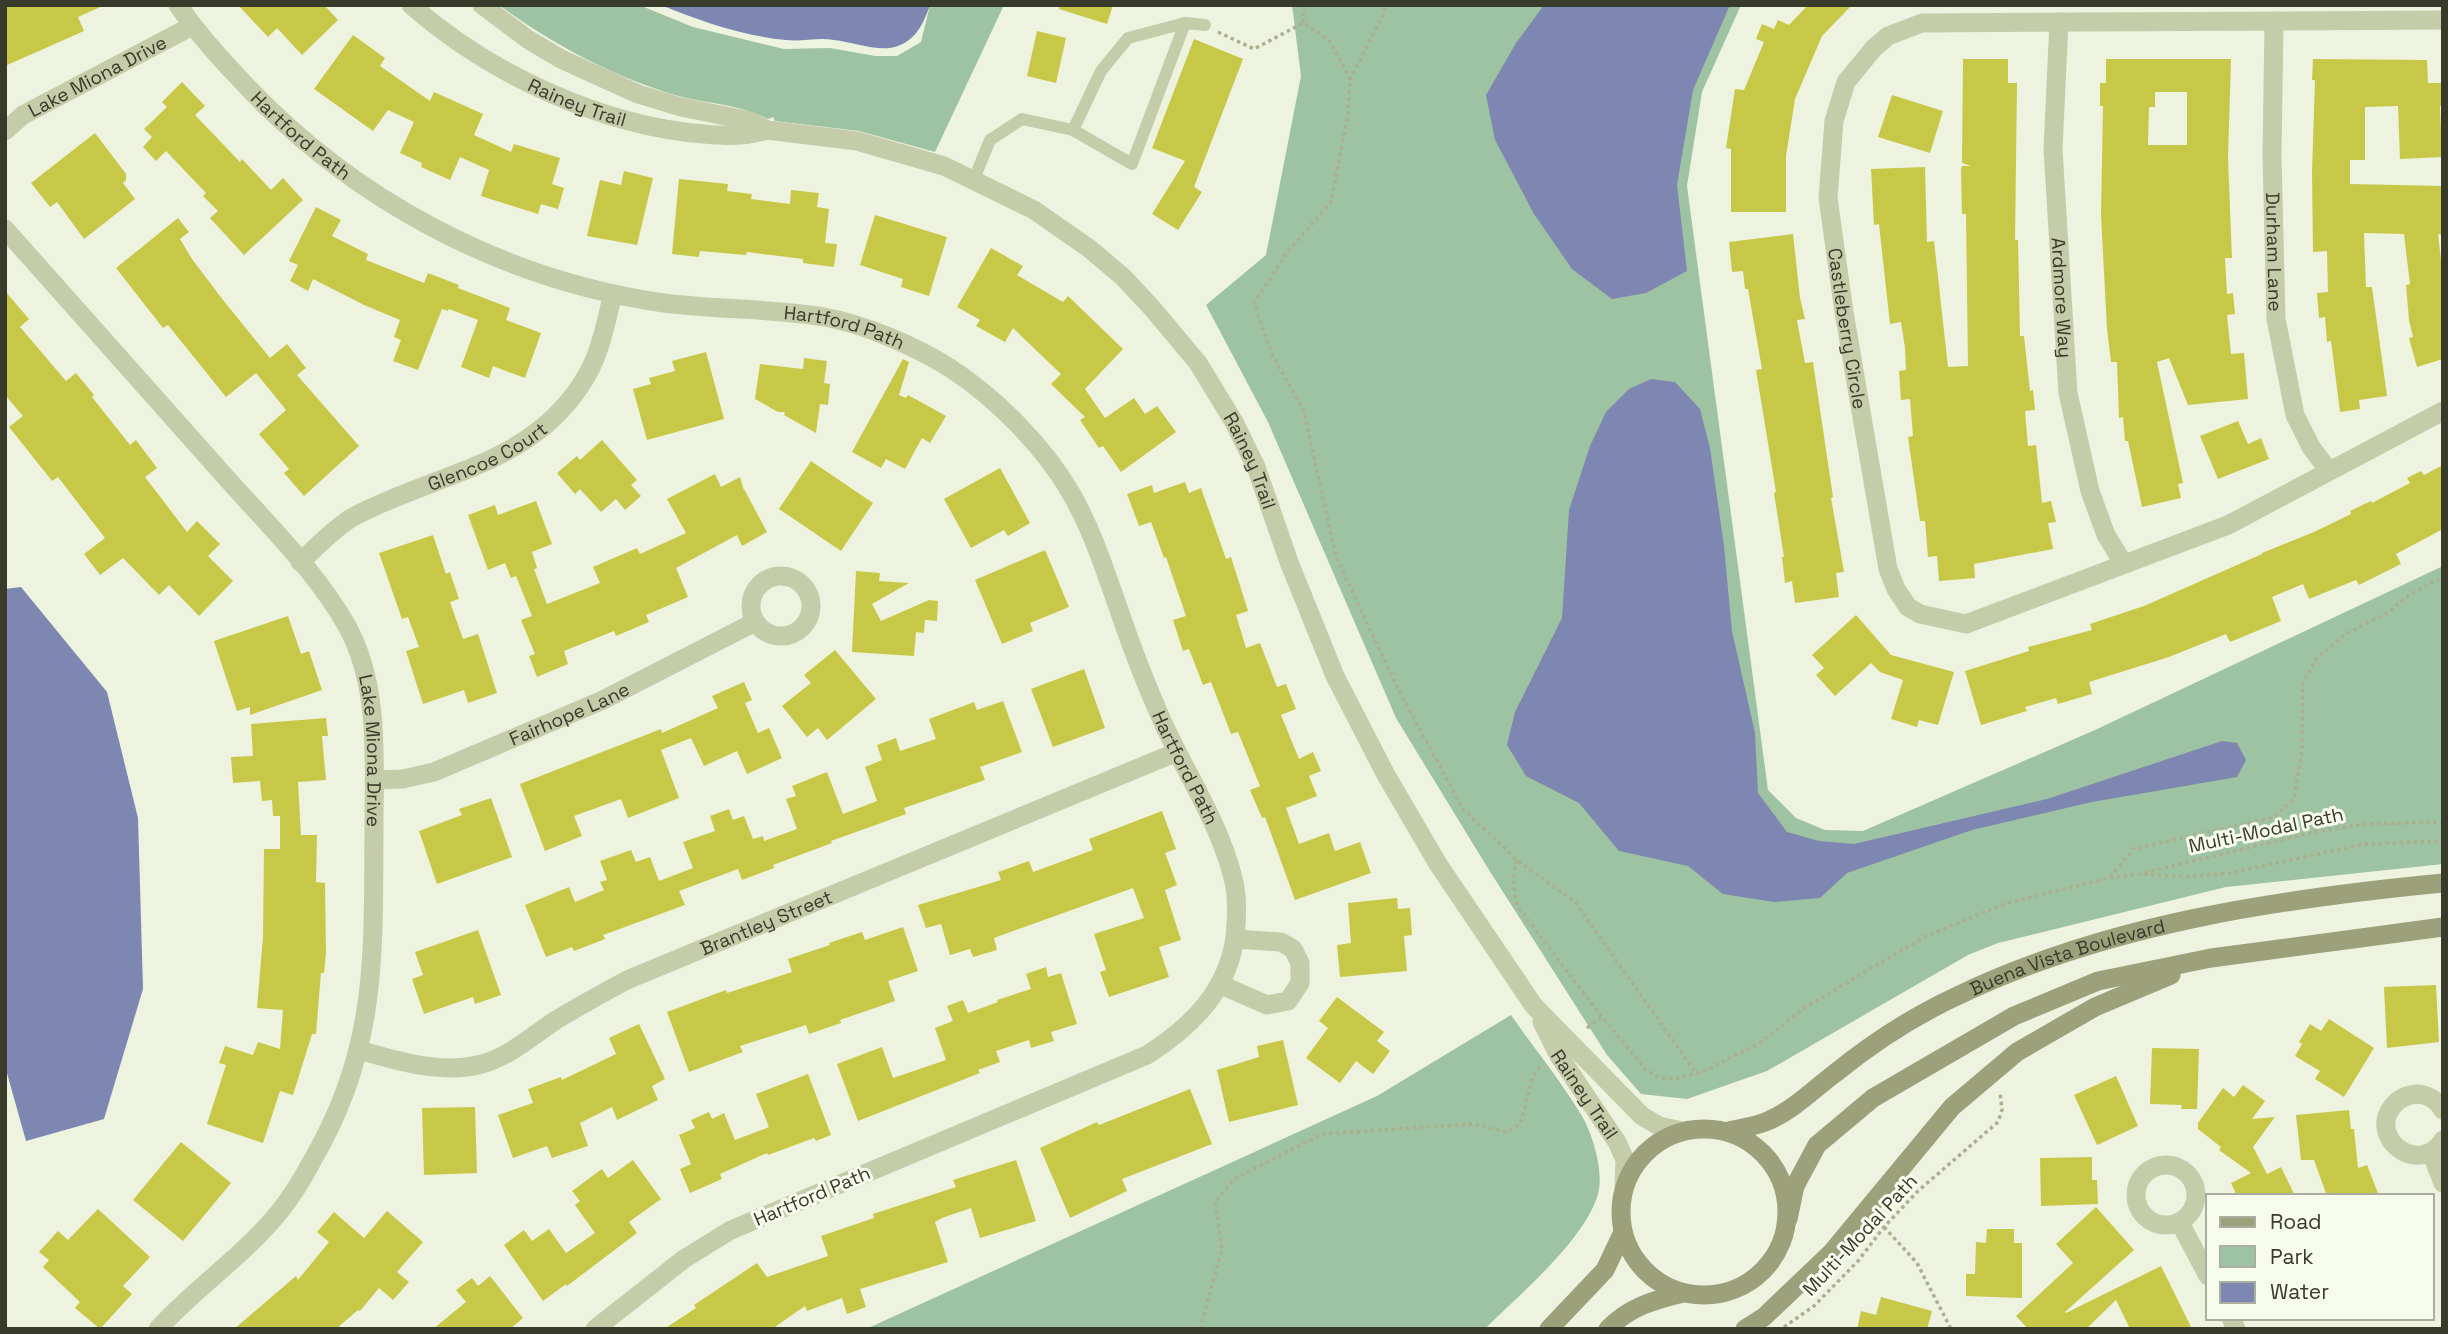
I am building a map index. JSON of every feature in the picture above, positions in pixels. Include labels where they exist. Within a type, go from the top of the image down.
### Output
[{"type":"main road","name":"Buena Vista Boulevard","points":[[1729,1132],[1768,1122],[1791,1108],[1877,1042],[1952,998],[2014,970],[2071,949],[2219,914],[2370,890],[2443,883]]},
{"type":"main road","name":"Buena Vista Boulevard","points":[[1788,1219],[1795,1186],[1816,1145],[1873,1097],[2014,1016],[2098,981],[2211,958],[2443,927]]},
{"type":"main road","points":[[1745,1329],[1764,1318],[1832,1252],[1952,1107],[2017,1052],[2095,1007],[2211,958]]},
{"type":"main road","points":[[1706,1128],[1729,1132],[1749,1141],[1767,1156],[1779,1175],[1787,1196],[1788,1219],[1780,1247],[1764,1271],[1740,1288],[1712,1296],[1683,1293],[1656,1281],[1635,1259],[1623,1232],[1620,1209],[1625,1186],[1637,1162],[1657,1142],[1682,1131],[1706,1128]]},
{"type":"main road","points":[[1549,1329],[1605,1270],[1623,1232]]},
{"type":"main road","points":[[1608,1329],[1615,1321],[1647,1301],[1683,1293]]},
{"type":"street","name":"Hartford Path","points":[[178,5],[192,26],[254,95],[311,147],[369,190],[433,228],[491,255],[564,281],[613,294],[706,308],[797,313],[830,318],[872,331],[915,349],[950,368],[986,395],[1014,420],[1071,493],[1088,527],[1131,646],[1177,752],[1223,847],[1234,882],[1235,939],[1219,984],[1193,1022],[1147,1055],[731,1230],[684,1259],[595,1329]]},
{"type":"street","name":"Rainey Trail","points":[[411,5],[438,28],[488,60],[552,94],[587,107],[620,118],[686,133],[749,136],[766,130]]},
{"type":"street","name":"Rainey Trail","points":[[482,5],[529,40],[561,59],[649,98],[750,121],[766,130],[857,141],[909,154],[974,179],[1034,210],[1090,249],[1124,277],[1198,363],[1234,422],[1256,467],[1310,616],[1335,676],[1366,737],[1438,864],[1534,1006],[1559,1056],[1617,1142],[1625,1160],[1625,1186]]},
{"type":"street","name":"Castleberry Circle","points":[[2443,20],[1922,23],[1888,36],[1874,48],[1846,82],[1834,121],[1828,198],[1844,312],[1888,569],[1896,589],[1908,607],[1920,614],[1966,624],[2228,524],[2443,411]]},
{"type":"street","name":"Durham Lane","points":[[2274,21],[2272,156],[2276,319],[2295,415],[2311,447],[2329,471]]},
{"type":"street","name":"Ardmore Way","points":[[2059,23],[2053,149],[2068,393],[2090,491],[2106,535],[2124,564]]},
{"type":"street","name":"Lake Miona Drive","points":[[5,131],[23,115],[192,26]]},
{"type":"street","name":"Lake Miona Drive","points":[[5,229],[300,562],[331,602],[356,643],[370,695],[374,780],[371,972],[359,1050],[344,1099],[329,1133],[281,1210],[227,1267],[201,1287],[158,1329]]},
{"type":"street","name":"Glencoe Court","points":[[300,562],[351,519],[519,446],[536,433],[573,395],[588,374],[599,347],[613,294]]},
{"type":"street","name":"Fairhope Lane","points":[[374,780],[403,779],[434,772],[603,700],[755,622]]},
{"type":"street","name":"Brantley Street","points":[[359,1050],[421,1066],[440,1068],[480,1065],[502,1057],[558,1019],[627,980],[1177,752]]},
{"type":"street","points":[[1219,984],[1267,1005],[1288,1001],[1300,983],[1300,963],[1293,949],[1281,942],[1235,939]]},
{"type":"street","name":"Rainey Trail","points":[[1534,1006],[1642,1116],[1659,1126],[1682,1131]]},
{"type":"street","points":[[2443,1110],[2433,1099],[2412,1094],[2395,1103],[2386,1120],[2386,1130],[2395,1147],[2412,1155],[2437,1146],[2443,1183]]},
{"type":"street","points":[[2180,1223],[2206,1272]]},
{"type":"lane","points":[[1073,130],[1101,71],[1128,38],[1185,23],[1205,25]]},
{"type":"lane","points":[[974,179],[990,140],[1022,119],[1073,130],[1132,164],[1185,23]]},
{"type":"path","points":[[1303,23],[1304,5]]},
{"type":"path","points":[[1385,5],[1384,13],[1350,80],[1348,114],[1331,202],[1286,254],[1254,303],[1273,357],[1303,408],[1336,557],[1398,690],[1463,809],[1517,860],[1575,902],[1696,1073]]},
{"type":"path","points":[[1205,25],[1254,49],[1303,23]]},
{"type":"path","points":[[1303,23],[1329,40],[1350,80]]},
{"type":"path","points":[[2109,878],[2133,849],[2274,817],[2294,799],[2302,750],[2303,683],[2314,661],[2344,635],[2389,612],[2406,597],[2434,581],[2443,579]]},
{"type":"path","name":"Multi-Modal Path","points":[[1517,860],[1513,888],[1518,906],[1646,1070],[1668,1079],[1696,1073],[1760,1043],[1804,1008],[1926,936],[2007,903],[2314,832],[2364,824],[2443,822]]},
{"type":"path","name":"Multi-Modal Path","points":[[2139,874],[2185,877],[2230,873],[2365,844],[2443,841]]},
{"type":"path","points":[[1587,1028],[1602,1017]]},
{"type":"path","points":[[1200,1329],[1222,1249],[1215,1202],[1234,1179],[1322,1134],[1473,1124],[1506,1132],[1516,1127],[1522,1119],[1532,1078],[1542,1065]]},
{"type":"path","name":"Multi-Modal Path","points":[[1782,1329],[1814,1306],[1858,1261],[1884,1227],[1918,1191],[1998,1122],[2002,1110],[2000,1093]]},
{"type":"path","points":[[1884,1227],[1917,1263],[1951,1329]]},
{"type":"green space","points":[[499,5],[639,5],[693,27],[784,49],[830,48],[875,56],[897,56],[921,42],[930,5],[1004,5],[935,152],[859,131],[775,121],[773,117],[768,119],[746,110],[687,98],[651,87],[583,57]]},
{"type":"green space","points":[[1292,5],[1741,5],[1702,92],[1687,186],[1768,790],[1796,818],[1825,830],[1863,831],[2095,730],[2443,566],[2443,864],[2226,887],[1998,943],[1968,955],[1767,1071],[1687,1099],[1641,1094],[1607,1055],[1396,718],[1268,422],[1206,305],[1266,255],[1301,76]]},
{"type":"green space","points":[[1511,1015],[1582,1116],[1590,1133],[1600,1175],[1598,1194],[1580,1230],[1549,1266],[1485,1329],[866,1329],[1377,1096]]},
{"type":"water","points":[[661,5],[930,5],[922,24],[910,39],[898,46],[883,48],[828,39],[792,40],[754,35],[706,22]]},
{"type":"water","points":[[1544,5],[1730,5],[1693,90],[1677,185],[1687,271],[1646,293],[1612,299],[1572,269],[1534,214],[1495,140],[1486,95],[1516,43]]},
{"type":"water","points":[[1651,379],[1675,382],[1700,409],[1710,448],[1724,546],[1732,631],[1755,733],[1758,793],[1787,832],[1819,841],[1854,844],[2047,799],[2222,741],[2237,743],[2246,760],[2237,777],[2092,802],[1972,830],[1847,873],[1820,898],[1774,902],[1723,894],[1688,866],[1619,851],[1579,803],[1526,776],[1507,745],[1515,712],[1562,618],[1569,510],[1590,446],[1606,412],[1629,389]]},
{"type":"water","points":[[21,587],[107,692],[138,818],[143,989],[104,1119],[26,1141],[5,1066],[5,589]]},
{"type":"building","points":[[5,5],[105,5],[78,17],[84,31],[5,66]]},
{"type":"building","points":[[238,5],[324,5],[338,20],[302,55],[277,28],[268,37]]},
{"type":"building","points":[[1060,5],[1113,5],[1107,24],[1059,9]]},
{"type":"building","points":[[1808,5],[1852,5],[1822,36],[1795,99],[1786,156],[1786,212],[1731,212],[1731,149],[1726,148],[1735,89],[1744,90],[1764,42],[1756,39],[1762,24],[1774,29],[1778,20],[1789,25]]},
{"type":"building","points":[[1037,31],[1066,38],[1056,83],[1027,76]]},
{"type":"building","points":[[353,35],[385,58],[380,66],[430,101],[434,92],[483,114],[474,135],[511,152],[514,144],[560,158],[552,184],[564,188],[558,209],[541,204],[538,214],[481,196],[489,170],[460,157],[450,180],[421,167],[422,163],[400,153],[414,122],[388,110],[373,131],[314,89]]},
{"type":"building","points":[[1194,39],[1243,59],[1194,187],[1202,192],[1178,230],[1152,214],[1185,161],[1152,148]]},
{"type":"building","points":[[1963,59],[2008,59],[2008,83],[2017,83],[2015,240],[2018,240],[2020,336],[2024,336],[2030,391],[2033,390],[2035,410],[2025,411],[2028,446],[2036,445],[2042,503],[2051,501],[2056,522],[2048,523],[2053,549],[1974,564],[1975,578],[1939,581],[1937,556],[1928,557],[1925,521],[1920,521],[1908,437],[1913,436],[1910,399],[1901,400],[1899,371],[1906,370],[1905,348],[1901,322],[1890,324],[1879,224],[1874,225],[1871,169],[1925,167],[1927,242],[1934,241],[1948,367],[1968,366],[1966,214],[1962,214],[1961,170],[1962,166],[1971,166],[1962,163]]},
{"type":"building","points":[[2106,59],[2231,59],[2228,158],[2232,258],[2225,258],[2227,294],[2233,293],[2235,314],[2227,315],[2231,354],[2244,353],[2248,399],[2188,405],[2169,358],[2157,362],[2183,483],[2178,484],[2181,498],[2142,507],[2128,441],[2125,441],[2123,417],[2119,418],[2117,362],[2111,362],[2107,329],[2101,215],[2103,106],[2100,106],[2100,83],[2106,83]],"holes":[[[2155,92],[2187,92],[2187,145],[2148,145],[2149,107],[2155,107]]]},
{"type":"building","points":[[2313,59],[2427,60],[2428,83],[2443,83],[2443,106],[2440,106],[2442,157],[2400,159],[2398,106],[2365,107],[2365,160],[2350,160],[2350,184],[2443,186],[2443,235],[2438,234],[2443,277],[2443,359],[2417,367],[2409,338],[2413,337],[2409,320],[2406,285],[2410,284],[2404,234],[2364,233],[2366,287],[2372,287],[2387,396],[2359,400],[2360,409],[2340,412],[2331,341],[2327,342],[2325,317],[2319,318],[2317,293],[2328,292],[2327,251],[2313,252]]},
{"type":"building","points":[[182,82],[205,106],[195,115],[240,162],[242,159],[271,190],[283,178],[303,200],[244,255],[210,218],[218,211],[203,196],[206,193],[166,151],[156,161],[143,147],[152,137],[144,129],[167,107],[162,102]]},
{"type":"building","points":[[1892,95],[1943,111],[1930,153],[1878,137]]},
{"type":"building","points":[[95,133],[126,174],[123,183],[135,199],[84,239],[57,202],[50,207],[31,183]]},
{"type":"building","points":[[624,171],[653,178],[637,245],[587,236],[600,180],[621,185]]},
{"type":"building","points":[[679,179],[728,184],[727,191],[752,194],[751,199],[790,204],[791,190],[819,193],[817,207],[829,209],[825,243],[837,244],[834,267],[803,263],[803,259],[747,252],[746,255],[700,251],[699,257],[672,254]]},
{"type":"building","points":[[316,207],[341,220],[332,236],[368,254],[366,260],[424,283],[428,273],[459,285],[458,288],[510,308],[506,320],[541,333],[525,378],[493,366],[489,378],[461,367],[478,320],[442,309],[418,370],[393,361],[401,340],[394,337],[400,320],[313,279],[308,291],[290,281],[298,265],[289,261]]},
{"type":"building","points":[[875,215],[947,237],[929,296],[901,287],[903,279],[860,265]]},
{"type":"building","points":[[178,218],[189,232],[180,239],[223,300],[270,358],[287,344],[306,368],[297,375],[359,446],[304,496],[284,473],[289,469],[259,434],[286,410],[256,373],[226,397],[168,325],[163,328],[116,268]]},
{"type":"building","points":[[1793,234],[1805,319],[1797,320],[1805,363],[1813,362],[1844,572],[1836,573],[1839,597],[1795,603],[1792,581],[1785,583],[1776,492],[1756,370],[1762,369],[1748,289],[1745,289],[1743,271],[1732,272],[1729,242]]},
{"type":"building","points":[[991,248],[1023,266],[1017,275],[1063,302],[1068,296],[1123,349],[1085,389],[1105,418],[1134,398],[1145,414],[1157,406],[1176,432],[1121,472],[1103,446],[1099,448],[1080,420],[1085,417],[1051,384],[1061,374],[1013,328],[1005,342],[976,326],[980,320],[957,307]]},
{"type":"building","points":[[5,291],[29,319],[20,327],[66,381],[76,373],[130,445],[136,440],[157,468],[145,477],[187,532],[197,521],[220,544],[208,556],[233,581],[199,616],[169,585],[159,595],[123,558],[100,575],[84,554],[105,538],[58,477],[52,481],[9,427],[23,416],[5,395]]},
{"type":"building","points":[[706,352],[724,419],[647,440],[633,389],[651,384],[649,378],[675,371],[672,361]]},
{"type":"building","points":[[804,358],[827,361],[824,383],[830,384],[828,405],[820,404],[816,433],[784,415],[785,412],[778,412],[755,399],[760,364],[803,369]]},
{"type":"building","points":[[903,359],[909,362],[899,395],[906,398],[908,395],[946,416],[930,443],[922,438],[905,469],[886,459],[881,468],[852,452]]},
{"type":"building","points":[[2238,421],[2248,444],[2261,438],[2269,459],[2218,479],[2200,436]]},
{"type":"building","points":[[602,440],[637,480],[631,485],[641,496],[625,510],[616,499],[601,512],[580,489],[575,494],[557,473],[577,456],[580,460]]},
{"type":"building","points":[[811,461],[873,503],[841,551],[779,509]]},
{"type":"building","points":[[2443,465],[2443,529],[2396,554],[2401,564],[2359,585],[2356,580],[2309,599],[2303,584],[2272,597],[2281,621],[2230,642],[2226,634],[2169,657],[2089,682],[2092,694],[2058,704],[2056,698],[2025,707],[2027,711],[1981,725],[1965,671],[2029,651],[2028,647],[2092,630],[2090,624],[2144,606],[2314,532],[2351,514],[2350,511],[2410,483],[2407,478],[2421,471],[2424,475]]},
{"type":"building","points":[[1000,468],[1030,523],[1008,536],[1004,530],[971,548],[944,499]]},
{"type":"building","points":[[715,474],[721,487],[740,477],[744,491],[767,532],[742,546],[737,535],[676,568],[688,597],[646,615],[649,622],[616,636],[614,631],[564,651],[568,664],[537,677],[529,656],[535,654],[521,620],[532,616],[516,576],[511,578],[505,563],[488,570],[468,515],[495,505],[498,515],[536,501],[552,544],[532,552],[537,568],[534,569],[547,604],[600,583],[593,567],[637,548],[640,554],[686,533],[667,499]]},
{"type":"building","points":[[1185,482],[1189,493],[1201,488],[1226,559],[1231,557],[1248,611],[1236,615],[1246,648],[1260,643],[1277,687],[1286,684],[1296,709],[1281,715],[1299,759],[1313,752],[1321,771],[1309,776],[1317,796],[1286,808],[1299,844],[1329,833],[1335,851],[1360,842],[1371,873],[1295,900],[1265,817],[1262,818],[1250,790],[1260,786],[1238,732],[1231,734],[1211,682],[1203,685],[1189,649],[1183,651],[1173,620],[1186,616],[1166,557],[1164,558],[1151,522],[1139,526],[1127,494],[1152,485],[1154,493]]},
{"type":"building","points":[[433,535],[446,574],[450,572],[459,599],[450,602],[463,639],[478,634],[497,693],[468,703],[464,690],[423,704],[406,651],[419,647],[408,617],[402,619],[379,553]]},
{"type":"building","points":[[1045,550],[1069,607],[1030,623],[1033,631],[1002,644],[975,580]]},
{"type":"building","points":[[856,571],[880,573],[879,581],[909,583],[872,604],[881,621],[929,600],[938,601],[937,621],[925,620],[924,633],[916,632],[914,656],[852,652]]},
{"type":"building","points":[[1856,615],[1891,655],[1954,672],[1938,725],[1919,720],[1917,727],[1891,719],[1903,680],[1880,672],[1871,663],[1835,696],[1816,675],[1824,668],[1812,655]]},
{"type":"building","points":[[288,616],[301,654],[309,651],[322,690],[250,715],[250,707],[237,711],[214,641]]},
{"type":"building","points":[[835,650],[876,699],[827,740],[818,728],[807,737],[782,706],[811,683],[804,675]]},
{"type":"building","points":[[1084,669],[1105,728],[1053,747],[1031,689]]},
{"type":"building","points":[[744,682],[752,700],[745,703],[758,733],[769,728],[782,758],[747,774],[737,751],[704,766],[691,738],[661,750],[679,798],[628,818],[621,799],[574,816],[582,836],[545,851],[520,784],[661,729],[662,733],[718,708],[712,696]]},
{"type":"building","points":[[1003,701],[1022,752],[980,767],[985,780],[904,808],[906,814],[831,841],[832,843],[742,880],[738,869],[679,891],[685,905],[603,935],[605,939],[574,951],[572,947],[546,957],[525,905],[569,887],[575,902],[604,890],[600,882],[607,880],[600,861],[631,850],[636,862],[650,857],[659,881],[693,868],[683,842],[715,831],[710,816],[729,809],[733,820],[744,816],[753,839],[763,836],[764,841],[797,829],[786,799],[796,796],[792,786],[827,772],[843,814],[877,801],[865,767],[882,760],[877,745],[896,738],[900,751],[936,739],[929,719],[974,702],[977,710]]},
{"type":"building","points":[[326,718],[328,736],[322,736],[326,780],[298,782],[301,835],[317,835],[316,882],[325,883],[326,953],[324,973],[321,973],[316,1034],[312,1034],[293,1095],[280,1091],[263,1143],[207,1124],[226,1065],[219,1063],[225,1046],[253,1055],[258,1042],[280,1049],[283,1010],[257,1008],[263,937],[264,849],[280,849],[280,816],[273,816],[272,800],[262,801],[260,781],[233,783],[231,757],[253,756],[251,724]]},
{"type":"building","points":[[491,798],[512,857],[437,884],[419,831],[462,815],[459,809]]},
{"type":"building","points":[[1162,811],[1176,849],[1165,853],[1177,885],[1165,890],[1181,940],[1159,947],[1169,977],[1109,997],[1100,972],[1106,970],[1094,934],[1144,918],[1133,888],[994,938],[997,950],[973,957],[970,949],[950,955],[941,924],[926,928],[918,905],[1001,880],[998,872],[1029,861],[1033,872],[1093,850],[1089,839]]},
{"type":"building","points":[[1397,898],[1398,909],[1410,908],[1412,935],[1404,936],[1407,971],[1340,977],[1337,945],[1351,943],[1348,903]]},
{"type":"building","points":[[903,927],[918,971],[888,981],[895,1001],[809,1034],[806,1025],[740,1046],[743,1052],[689,1072],[667,1012],[726,990],[727,993],[792,972],[788,959],[830,945],[829,943],[862,932],[865,940]]},
{"type":"building","points":[[478,930],[501,995],[475,1004],[473,997],[424,1014],[412,979],[423,975],[415,952]]},
{"type":"building","points":[[1046,967],[1048,977],[1061,973],[1077,1024],[1051,1032],[1054,1041],[1031,1048],[1029,1040],[996,1051],[1000,1062],[978,1070],[980,1073],[858,1121],[837,1064],[882,1047],[893,1078],[946,1060],[935,1028],[953,1021],[947,1006],[963,1000],[968,1013],[1031,989],[1026,974]]},
{"type":"building","points":[[2436,985],[2439,1042],[2387,1048],[2384,987]]},
{"type":"building","points":[[1337,997],[1384,1032],[1377,1041],[1390,1051],[1373,1074],[1356,1061],[1340,1083],[1306,1058],[1328,1028],[1319,1021]]},
{"type":"building","points":[[2329,1019],[2374,1048],[2344,1097],[2315,1079],[2320,1071],[2295,1056],[2302,1044],[2299,1042],[2310,1024],[2321,1031]]},
{"type":"building","points":[[639,1024],[665,1079],[652,1086],[658,1100],[617,1120],[612,1107],[580,1123],[588,1146],[552,1158],[547,1146],[513,1158],[498,1115],[533,1103],[528,1089],[561,1077],[562,1080],[616,1054],[609,1038]]},
{"type":"building","points":[[1283,1040],[1298,1105],[1229,1122],[1217,1070],[1259,1057],[1257,1046]]},
{"type":"building","points":[[2152,1048],[2199,1049],[2197,1109],[2181,1109],[2182,1105],[2150,1104]]},
{"type":"building","points":[[808,1074],[831,1135],[816,1141],[814,1138],[768,1155],[767,1153],[720,1174],[722,1179],[690,1193],[680,1169],[691,1164],[679,1135],[695,1128],[691,1120],[709,1112],[712,1119],[724,1113],[735,1140],[769,1127],[756,1094]]},
{"type":"building","points":[[2116,1076],[2138,1126],[2097,1145],[2074,1095]]},
{"type":"building","points":[[2243,1085],[2265,1101],[2252,1119],[2275,1117],[2253,1147],[2267,1174],[2281,1167],[2294,1194],[2236,1194],[2231,1183],[2251,1173],[2219,1150],[2221,1147],[2198,1129],[2198,1123],[2223,1088],[2234,1097]]},
{"type":"building","points":[[1190,1089],[1212,1144],[1122,1179],[1127,1191],[1070,1218],[1040,1148],[1097,1122],[1099,1125]]},
{"type":"building","points":[[475,1107],[477,1173],[424,1175],[422,1108]]},
{"type":"building","points":[[2349,1110],[2358,1168],[2367,1165],[2378,1194],[2326,1194],[2314,1160],[2301,1160],[2296,1115]]},
{"type":"building","points":[[181,1142],[231,1183],[183,1241],[133,1200]]},
{"type":"building","points":[[2092,1157],[2092,1180],[2097,1180],[2098,1204],[2041,1206],[2040,1158]]},
{"type":"building","points":[[633,1160],[661,1199],[629,1222],[637,1233],[543,1301],[504,1245],[524,1230],[532,1241],[549,1229],[566,1253],[595,1233],[575,1205],[580,1201],[572,1191],[602,1169],[608,1178]]},
{"type":"building","points":[[1016,1160],[1036,1221],[980,1238],[971,1208],[942,1218],[935,1222],[948,1262],[860,1289],[866,1307],[847,1314],[842,1298],[807,1311],[805,1306],[772,1329],[664,1329],[696,1308],[694,1305],[757,1263],[767,1277],[828,1256],[821,1236],[874,1218],[873,1214],[956,1187],[953,1180]]},
{"type":"building","points":[[2096,1207],[2134,1250],[2065,1312],[2161,1266],[2192,1329],[2130,1329],[2116,1300],[2086,1329],[2028,1329],[2016,1316],[2073,1263],[2056,1244]]},
{"type":"building","points":[[98,1209],[150,1257],[123,1286],[132,1294],[100,1329],[75,1308],[80,1302],[43,1267],[49,1260],[39,1252],[58,1231],[68,1240]]},
{"type":"building","points":[[387,1211],[423,1242],[397,1272],[409,1282],[393,1300],[379,1288],[360,1311],[336,1329],[234,1329],[296,1276],[298,1280],[329,1242],[317,1232],[334,1212],[364,1238]]},
{"type":"building","points":[[1987,1229],[2014,1229],[2014,1243],[2022,1243],[2022,1298],[1966,1296],[1966,1274],[1975,1274],[1976,1242],[1986,1243]]},
{"type":"building","points":[[490,1276],[523,1318],[510,1329],[433,1329],[466,1302],[456,1290],[472,1278],[478,1286]]},
{"type":"building","points":[[1881,1297],[1932,1311],[1927,1329],[1857,1329],[1861,1311],[1876,1315]]}]
